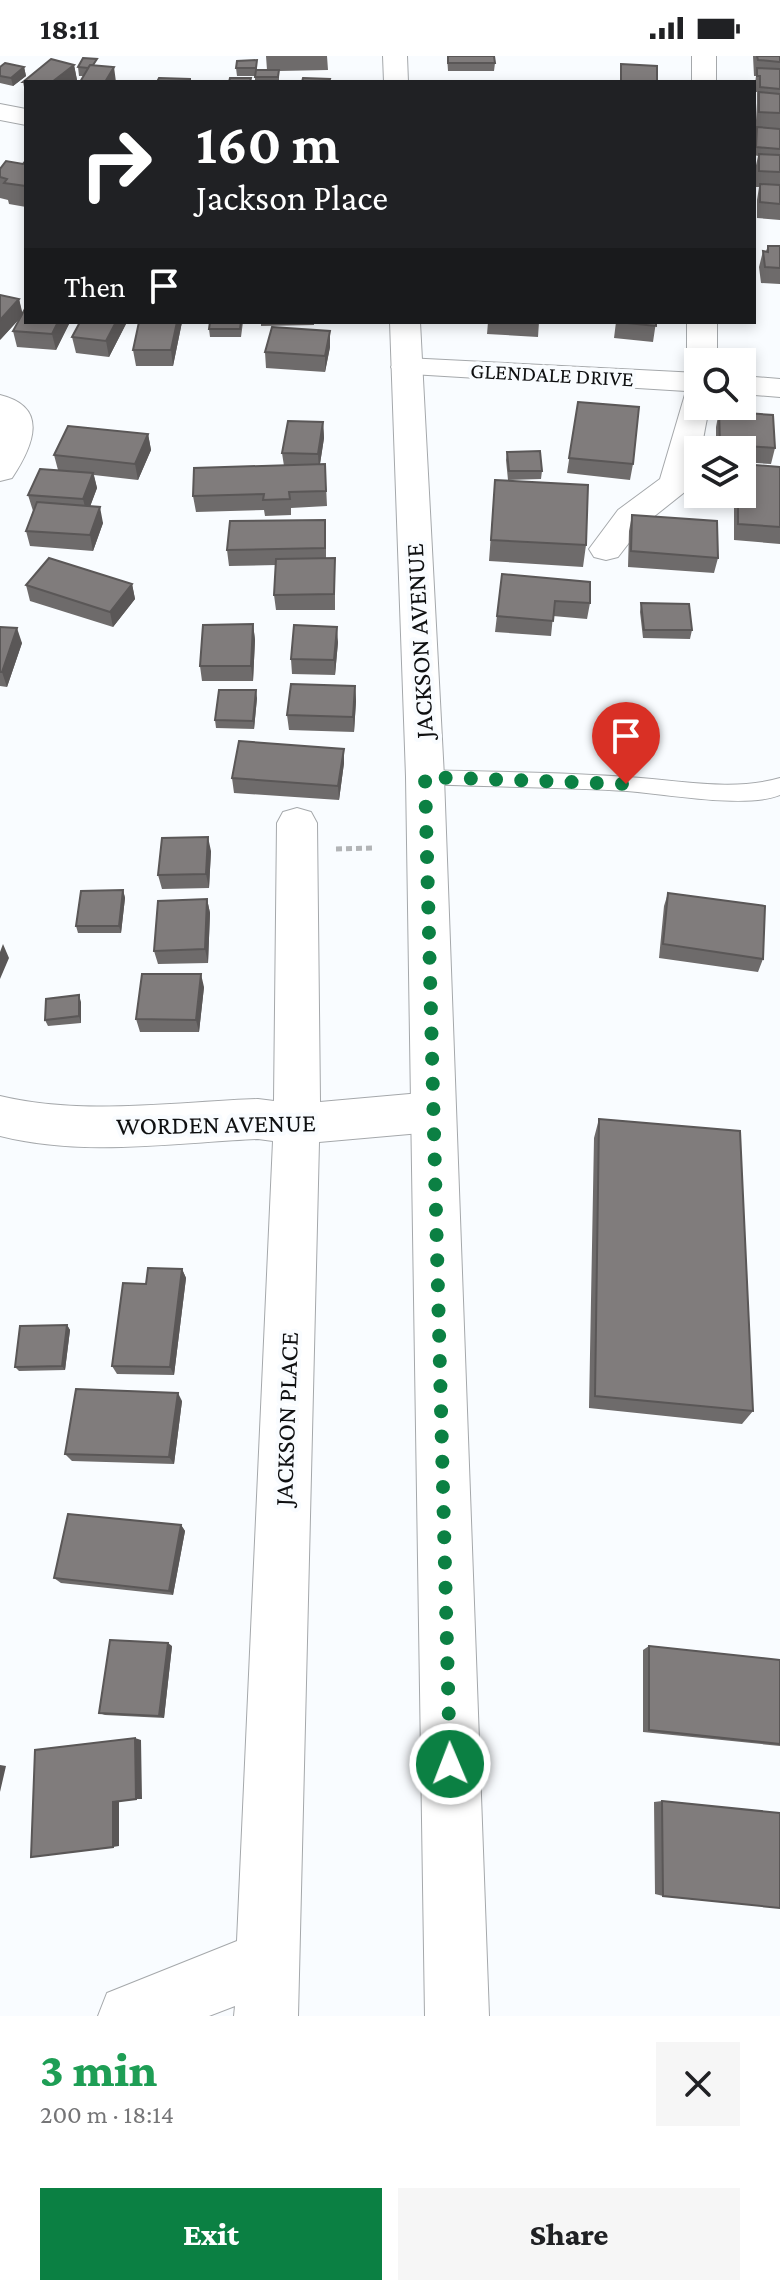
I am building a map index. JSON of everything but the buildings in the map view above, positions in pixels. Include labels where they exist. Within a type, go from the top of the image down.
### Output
[{"type":"street","points":[[395,56],[396,80]]},
{"type":"street","points":[[704,56],[704,80]]},
{"type":"street","points":[[0,112],[24,117]]},
{"type":"street","name":"JACKSON AVENUE","points":[[405,324],[425,777],[457,2016]]},
{"type":"street","points":[[702,324],[702,348]]},
{"type":"street","name":"GLENDALE DRIVE","points":[[406,367],[684,381]]},
{"type":"street","points":[[756,386],[780,388]]},
{"type":"street","points":[[0,404],[15,412],[18,425],[14,446],[0,471]]},
{"type":"street","points":[[606,549],[630,518],[674,484],[682,464],[691,420]]},
{"type":"street","name":"JACKSON PLACE","points":[[266,1988],[310,836]]},
{"type":"street","name":"WORDEN AVENUE","points":[[0,1116],[24,1122],[80,1127],[258,1119],[297,1124],[432,1112]]},
{"type":"street","points":[[130,2016],[266,1988]]},
{"type":"lane","points":[[425,777],[626,784],[722,792],[772,791],[780,785]]},
{"type":"path","points":[[310,836],[375,848]]},
{"type":"route","points":[[450,1764],[425,777],[626,784]]}]
